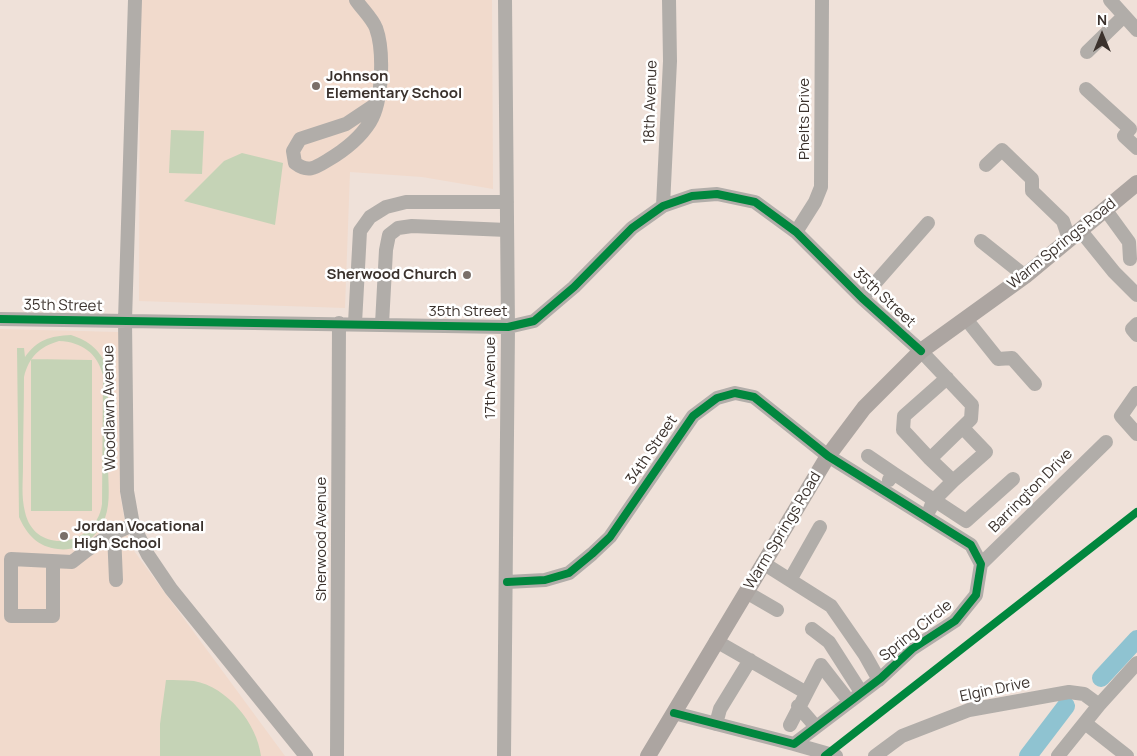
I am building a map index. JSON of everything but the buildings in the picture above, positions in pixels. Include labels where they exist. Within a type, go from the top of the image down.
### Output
[{"type":"main road","name":"Warm Springs Road","points":[[648,756],[828,456],[869,403],[921,351],[1024,276],[1137,184]]},
{"type":"street","name":"Woodlawn Avenue","points":[[135,0],[125,320],[127,491],[133,526],[148,555],[171,589],[306,756]]},
{"type":"street","points":[[356,0],[375,26],[380,47],[382,67],[376,104],[371,120],[362,132],[338,154],[313,169],[303,169],[295,163],[293,151],[300,140],[346,124],[376,104]]},
{"type":"street","name":"17th Avenue","points":[[504,756],[508,328],[505,0]]},
{"type":"street","name":"18th Avenue","points":[[663,206],[670,61],[669,0]]},
{"type":"street","name":"Phelts Drive","points":[[796,232],[815,202],[821,187],[822,0]]},
{"type":"street","points":[[1110,0],[1137,30]]},
{"type":"street","points":[[1087,52],[1124,16]]},
{"type":"street","points":[[1086,89],[1130,129],[1124,136],[1137,148]]},
{"type":"street","points":[[986,165],[1002,150],[1032,179],[1032,191],[1137,295]]},
{"type":"street","name":"35th Street","points":[[0,319],[355,323],[508,328],[534,321],[574,287],[632,228],[663,206],[692,196],[717,194],[755,202],[796,232],[862,298],[921,351],[972,405],[971,419],[963,428]]},
{"type":"street","points":[[355,323],[360,231],[370,217],[386,207],[399,204],[507,202]]},
{"type":"street","points":[[399,204],[401,228]]},
{"type":"street","points":[[1106,209],[1133,239],[1130,259]]},
{"type":"street","points":[[862,298],[928,223]]},
{"type":"street","points":[[382,324],[386,250],[389,235],[401,228],[412,226],[507,230]]},
{"type":"street","points":[[981,241],[1024,276]]},
{"type":"street","points":[[966,319],[998,359],[1012,358],[1035,384]]},
{"type":"street","name":"Sherwood Avenue","points":[[337,756],[339,323]]},
{"type":"street","points":[[1137,324],[1132,329],[1137,335]]},
{"type":"street","points":[[946,378],[904,416],[903,430],[953,481]]},
{"type":"street","name":"34th Street","points":[[507,582],[545,580],[569,573],[592,554],[610,537],[692,416],[717,398],[735,393],[754,397],[828,456]]},
{"type":"street","points":[[1137,393],[1121,416],[1137,434]]},
{"type":"street","points":[[926,515],[934,501],[953,481],[986,452],[963,428],[930,459]]},
{"type":"street","name":"Barrington Drive","points":[[981,564],[1095,450],[1106,442]]},
{"type":"street","points":[[828,456],[926,515],[971,545],[981,564]]},
{"type":"street","points":[[868,456],[966,521],[1013,479]]},
{"type":"street","points":[[884,490],[893,474]]},
{"type":"street","points":[[54,562],[53,616],[11,616],[11,559],[72,562],[93,545],[114,532],[133,526]]},
{"type":"street","points":[[790,580],[820,527]]},
{"type":"street","points":[[114,532],[116,580]]},
{"type":"street","points":[[763,563],[831,606],[865,655],[878,680]]},
{"type":"street","name":"Spring Circle","points":[[794,744],[878,680],[912,649],[955,621],[976,595],[981,564]]},
{"type":"street","points":[[746,592],[778,610]]},
{"type":"street","points":[[812,629],[830,642],[861,692]]},
{"type":"street","points":[[716,641],[805,692]]},
{"type":"street","points":[[716,724],[720,709],[750,660]]},
{"type":"street","points":[[1058,756],[1099,705],[1137,663]]},
{"type":"street","points":[[790,725],[805,692],[821,665],[849,701]]},
{"type":"street","name":"Elgin Drive","points":[[875,756],[902,736],[970,710],[1069,692],[1084,694],[1099,705]]},
{"type":"street","points":[[798,706],[816,727]]},
{"type":"street","points":[[674,713],[836,756]]},
{"type":"street","points":[[1085,723],[1127,756]]},
{"type":"shaded area","name":"Johnson Elementary School","points":[[140,0],[492,0],[493,189],[422,177],[350,172],[345,308],[139,301]]},
{"type":"shaded area","name":"Jordan Vocational High School","points":[[0,329],[119,332],[120,494],[129,544],[285,756],[0,756]]},
{"type":"green space","points":[[171,130],[204,131],[202,174],[169,173]]},
{"type":"green space","points":[[242,153],[283,163],[275,225],[184,201],[224,161]]},
{"type":"green space","points":[[71,335],[89,343],[98,351],[108,369],[109,492],[105,518],[93,537],[80,546],[58,549],[45,546],[34,539],[19,517],[17,348],[24,348],[25,357],[39,343],[50,338]],"holes":[[[59,341],[81,346],[93,355],[103,375],[102,504],[98,518],[89,529],[78,537],[65,541],[52,540],[41,536],[31,526],[25,512],[22,489],[24,377],[26,370],[32,358],[40,350]]]},
{"type":"green space","points":[[31,359],[92,360],[92,511],[31,511]]},
{"type":"green space","points":[[166,680],[194,681],[218,691],[229,699],[247,719],[261,756],[160,756],[160,724]]},
{"type":"waterway","points":[[1101,678],[1137,639]]},
{"type":"waterway","points":[[1028,756],[1066,706]]},
{"type":"cycle path","points":[[0,319],[508,327],[534,321],[574,287],[632,228],[663,206],[692,196],[717,194],[755,202],[796,232],[862,298],[921,351]]},
{"type":"cycle path","points":[[507,582],[545,580],[569,573],[592,554],[610,537],[693,416],[717,398],[735,393],[754,397],[828,456],[971,545],[981,564],[976,595],[955,621],[912,649],[881,678],[794,744],[674,713]]},
{"type":"cycle path","points":[[825,756],[1137,512]]},
{"type":"place","name":"Johnson Elementary School","points":[[316,86]]},
{"type":"place","name":"Sherwood Church","points":[[467,275]]},
{"type":"place","name":"Jordan Vocational High School","points":[[64,536]]}]
